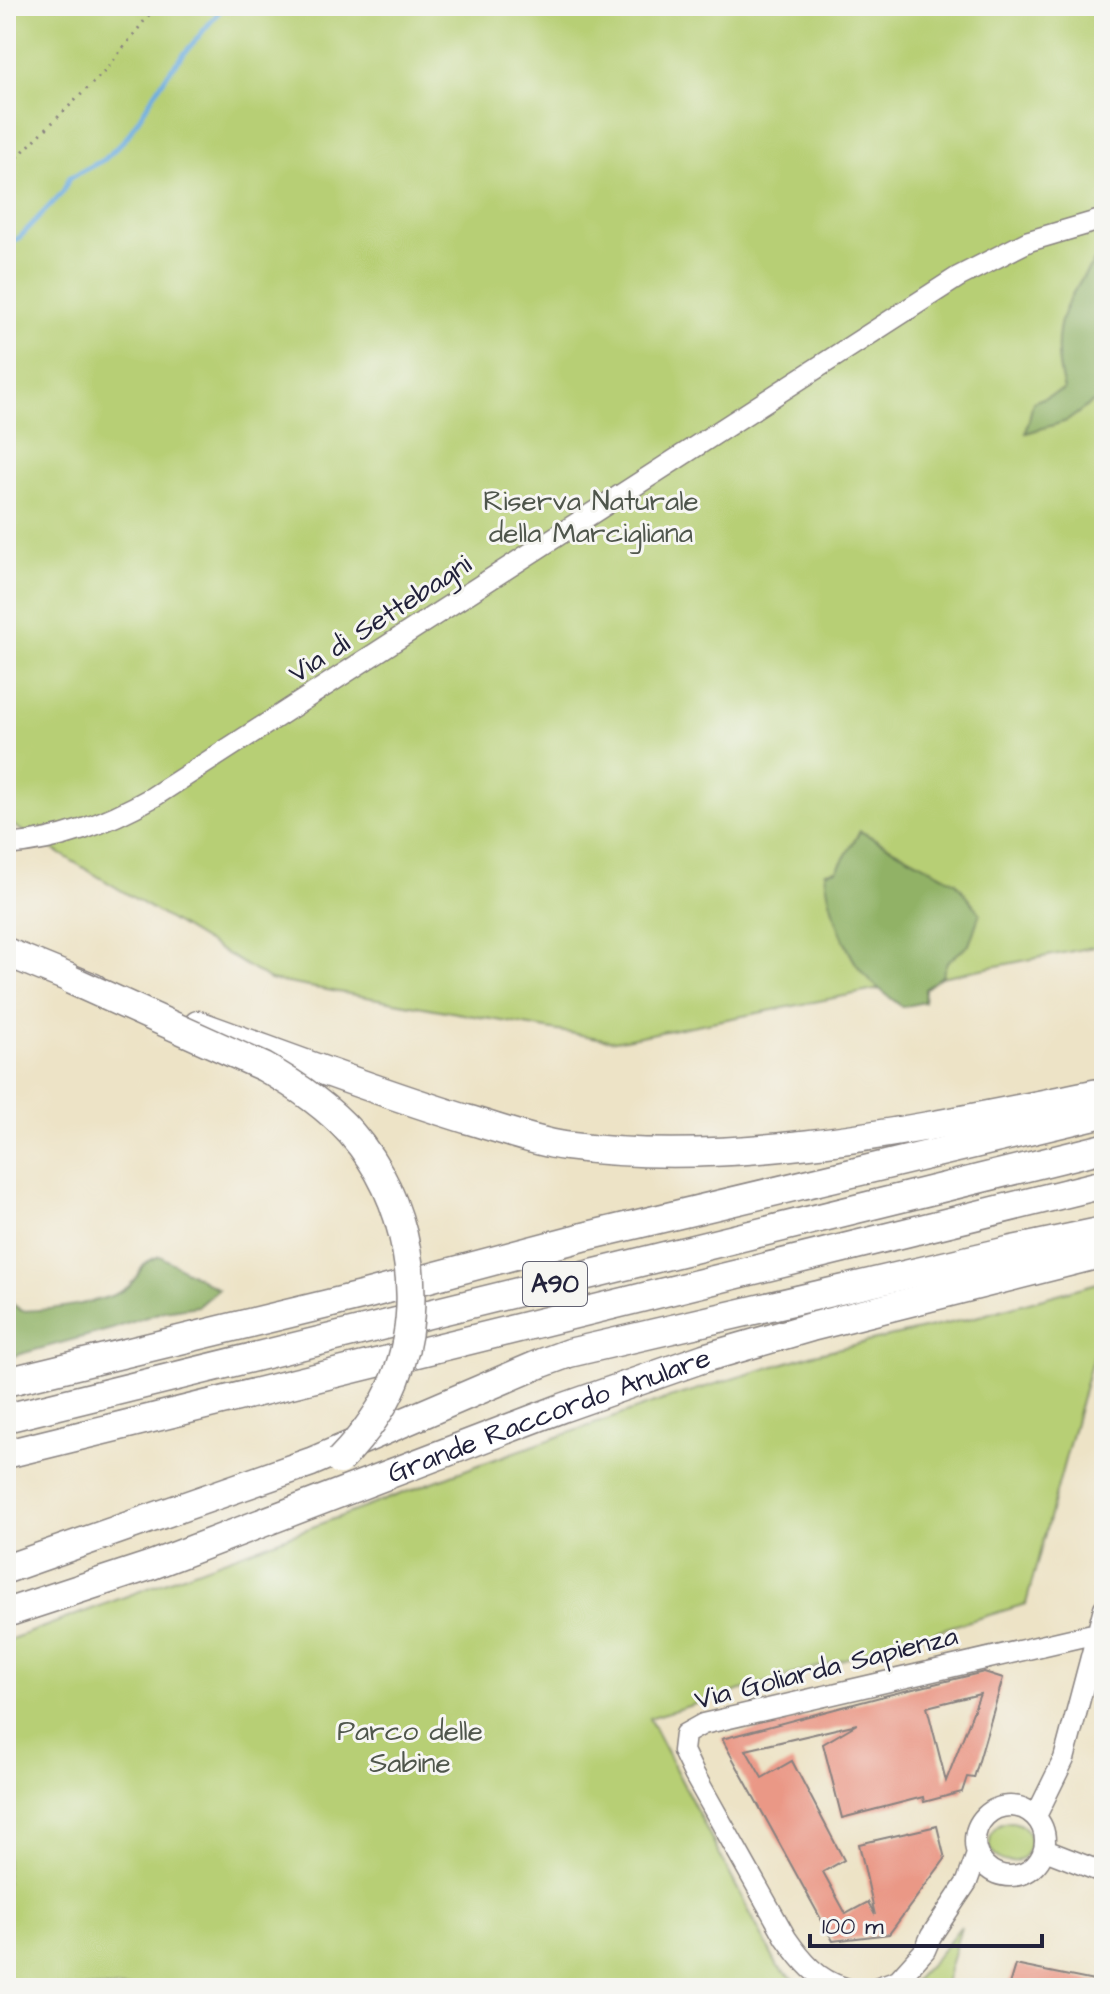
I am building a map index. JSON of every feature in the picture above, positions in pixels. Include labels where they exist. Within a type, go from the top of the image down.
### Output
[{"type":"highway","points":[[6,952],[264,1067],[318,1102],[351,1133],[377,1169],[395,1211],[404,1242],[410,1289],[408,1330],[395,1379],[368,1428],[340,1460],[316,1481],[259,1516],[193,1549]]},
{"type":"highway","points":[[71,980],[431,1108],[561,1145],[624,1152],[684,1152],[840,1139],[1104,1092]]},
{"type":"highway","points":[[6,1382],[365,1295],[583,1237],[1104,1113]]},
{"type":"highway","name":"A90","points":[[6,1418],[1104,1148]]},
{"type":"highway","name":"A90","points":[[6,1454],[1104,1184]]},
{"type":"highway","points":[[6,1569],[311,1462],[569,1353],[1104,1231]]},
{"type":"highway","name":"Grande Raccordo Anulare","points":[[6,1613],[104,1583],[562,1408],[743,1346],[1104,1253]]},
{"type":"street","name":"Via di Settebagni","points":[[6,845],[76,833],[109,821],[143,803],[958,277],[1029,241],[1104,219]]},
{"type":"street","points":[[1036,1816],[1064,1759],[1104,1608]]},
{"type":"street","name":"Via Goliarda Sapienza","points":[[845,1988],[817,1975],[786,1938],[694,1774],[683,1751],[685,1734],[703,1724],[1097,1633]]},
{"type":"street","points":[[1015,1805],[1036,1816],[1043,1826],[1045,1850],[1032,1868],[1012,1876],[991,1871],[977,1854],[974,1842],[976,1830],[991,1811],[1015,1805]]},
{"type":"street","points":[[1045,1850],[1104,1873]]},
{"type":"street","points":[[876,1988],[898,1980],[925,1950],[967,1882],[977,1854]]},
{"type":"path","points":[[6,168],[105,71],[156,6]]},
{"type":"green space","name":"Riserva Naturale della Marcigliana","points":[[6,6],[1104,6],[1104,945],[615,1041],[270,980],[6,821]]},
{"type":"green space","points":[[1104,248],[1104,403],[1093,402],[1067,421],[1026,433],[1033,402],[1064,390],[1058,347],[1063,313],[1079,282]]},
{"type":"green space","points":[[860,831],[956,882],[980,913],[969,945],[947,962],[942,976],[925,989],[924,1002],[902,1007],[876,987],[856,964],[838,925],[825,872],[837,870]]},
{"type":"green space","points":[[160,1256],[218,1289],[198,1306],[164,1311],[112,1329],[6,1358],[6,1299],[22,1311],[95,1301],[130,1285],[143,1265]]},
{"type":"green space","name":"Parco delle Sabine","points":[[1104,1281],[1104,1315],[1026,1604],[649,1718],[778,1967],[806,1988],[6,1988],[6,1641],[484,1463],[660,1401],[814,1354],[972,1318]]},
{"type":"green space","points":[[1010,1822],[1024,1828],[1030,1842],[1024,1856],[1010,1862],[996,1856],[990,1842],[996,1828]]},
{"type":"green space","points":[[961,1926],[944,1988],[907,1988],[935,1959]]},
{"type":"building","points":[[984,1672],[1003,1678],[974,1778],[967,1777],[962,1792],[924,1802],[923,1797],[842,1818],[823,1744],[857,1724],[746,1750],[762,1778],[792,1761],[844,1860],[823,1872],[846,1914],[868,1902],[875,1915],[859,1844],[937,1826],[945,1859],[889,1934],[833,1941],[722,1739]],"holes":[[[980,1694],[946,1781],[927,1707]]]},
{"type":"building","points":[[1015,1965],[1099,1982],[1098,1988],[1008,1988]]},
{"type":"waterway","points":[[6,246],[20,237],[63,192],[69,178],[105,159],[127,137],[168,73],[224,6]]}]
